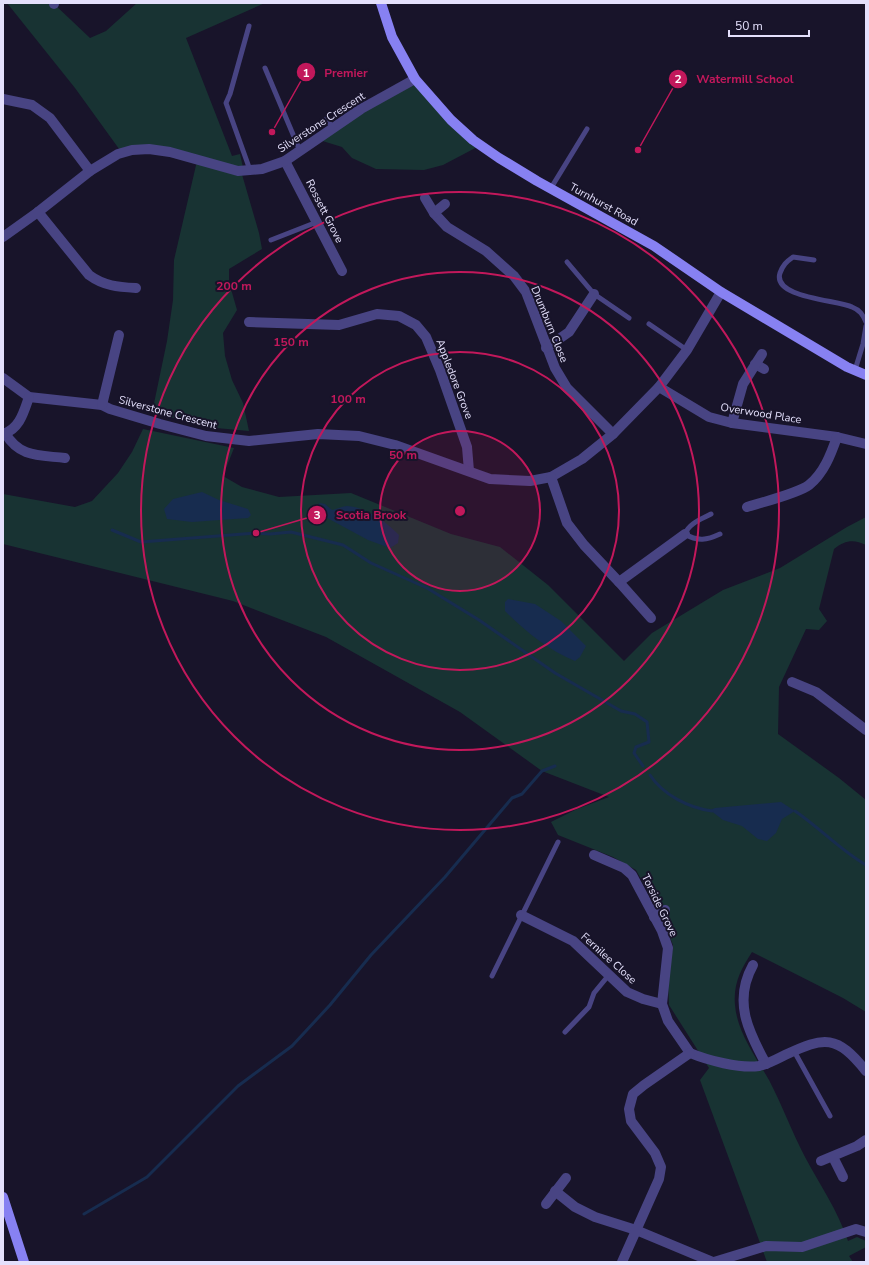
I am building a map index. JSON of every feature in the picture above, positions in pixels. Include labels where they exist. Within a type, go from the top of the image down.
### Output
[{"type":"street","name":"Turnhurst Road","points":[[381,3],[392,37],[415,79],[451,120],[474,140],[499,158],[654,246],[721,292],[866,375]]},
{"type":"street","name":"Silverstone Crescent","points":[[3,237],[38,212],[90,171],[118,154],[140,149],[170,152],[222,168],[250,172],[285,161],[332,128],[381,97],[415,79]]},
{"type":"street","points":[[3,99],[32,105],[50,118],[90,171]]},
{"type":"street","name":"Rossett Grove","points":[[285,161],[342,271]]},
{"type":"street","name":"Drumburn Close","points":[[425,198],[434,213],[447,227],[486,251],[514,276],[526,292],[546,348],[555,368],[567,388],[613,434]]},
{"type":"street","points":[[434,213],[445,204]]},
{"type":"street","points":[[38,212],[89,275],[98,282],[111,286],[136,288]]},
{"type":"street","name":"Silverstone Crescent","points":[[3,378],[29,397],[102,405],[110,409],[160,424],[206,436],[249,441],[318,434],[359,436],[395,445],[490,479],[530,481],[551,477],[582,459],[613,434],[659,387],[687,350],[721,292]]},
{"type":"street","points":[[546,348],[569,332],[594,294]]},
{"type":"street","name":"Appledore Grove","points":[[249,322],[339,325],[377,314],[399,316],[416,325],[426,338],[440,370],[467,447],[469,471]]},
{"type":"street","points":[[102,405],[119,335]]},
{"type":"street","points":[[732,424],[743,384],[760,366],[762,354]]},
{"type":"street","name":"Overwood Place","points":[[659,387],[709,417],[732,424],[837,437],[866,444]]},
{"type":"street","points":[[29,397],[17,424],[4,433],[12,444],[29,454],[66,458]]},
{"type":"street","points":[[747,507],[768,501],[809,485],[828,462],[837,437]]},
{"type":"street","points":[[551,477],[568,523],[584,545],[651,618]]},
{"type":"street","points":[[619,582],[685,534]]},
{"type":"street","points":[[792,682],[816,692],[866,730]]},
{"type":"street","name":"Torside Grove","points":[[594,855],[629,871],[662,931],[668,948],[662,1004],[668,1021],[690,1053]]},
{"type":"street","points":[[654,917],[665,910]]},
{"type":"street","name":"Fernilee Close","points":[[521,915],[573,941],[608,976],[627,992],[643,999],[662,1004]]},
{"type":"street","points":[[753,965],[744,984],[746,1018],[750,1034],[766,1064]]},
{"type":"street","points":[[622,1262],[659,1179],[661,1167],[655,1153],[631,1121],[629,1109],[634,1094],[644,1085],[690,1053],[737,1064],[753,1066],[766,1064],[817,1042],[842,1045],[854,1055],[866,1071]]},
{"type":"street","points":[[822,1161],[866,1140]]},
{"type":"street","points":[[833,1157],[843,1177]]},
{"type":"street","points":[[546,1204],[566,1178]]},
{"type":"street","points":[[555,1191],[575,1207],[595,1217],[636,1230],[714,1262],[766,1246],[802,1247],[856,1230],[866,1232]]},
{"type":"street","points":[[3,1197],[24,1262]]},
{"type":"lane","points":[[249,26],[230,94],[226,103],[250,172]]},
{"type":"lane","points":[[265,68],[300,151]]},
{"type":"lane","points":[[328,118],[332,128]]},
{"type":"lane","points":[[551,188],[587,129]]},
{"type":"lane","points":[[271,240],[317,222]]},
{"type":"lane","points":[[814,260],[793,257],[784,263],[779,276],[783,286],[795,294],[852,307],[863,314],[866,322]]},
{"type":"lane","points":[[567,262],[594,294],[629,318]]},
{"type":"lane","points":[[649,324],[687,350]]},
{"type":"lane","points":[[855,370],[863,344],[866,326]]},
{"type":"lane","points":[[711,514],[695,523],[687,530],[685,534],[691,538],[707,540],[720,534]]},
{"type":"lane","points":[[492,976],[558,842]]},
{"type":"lane","points":[[565,1032],[589,1007],[594,992],[608,976]]},
{"type":"lane","points":[[794,1051],[830,1116]]},
{"type":"green space","points":[[7,3],[53,3],[90,38],[106,31],[137,3],[265,3],[186,38],[232,156],[240,154],[244,172],[241,171],[259,233],[262,249],[229,269],[229,282],[237,310],[223,333],[225,356],[232,380],[243,403],[249,431],[216,428],[152,413],[167,341],[173,300],[174,260],[197,161],[170,152],[122,153],[75,88]]},
{"type":"green space","points":[[415,79],[481,145],[443,165],[424,170],[376,169],[352,158],[342,147],[316,139]]},
{"type":"green space","points":[[143,429],[234,448],[223,476],[242,487],[279,497],[351,493],[451,534],[500,547],[548,585],[624,661],[652,633],[723,590],[780,568],[866,517],[866,545],[850,541],[834,549],[819,609],[827,621],[819,630],[806,629],[779,687],[778,734],[839,778],[866,800],[866,1012],[843,998],[752,952],[744,964],[735,990],[735,1005],[739,1025],[743,1035],[769,1080],[805,1157],[839,1219],[848,1241],[857,1237],[866,1241],[866,1247],[849,1256],[853,1262],[767,1262],[700,1080],[709,1068],[669,1005],[668,983],[673,945],[662,917],[636,870],[613,857],[558,835],[551,822],[577,809],[609,797],[542,771],[460,712],[326,637],[233,601],[3,544],[3,494],[75,507],[92,501],[118,473],[132,452]]},
{"type":"water","points":[[202,492],[219,500],[248,509],[251,515],[248,518],[192,522],[167,519],[164,509],[173,499]]},
{"type":"water","points":[[320,503],[325,504],[332,510],[347,506],[369,512],[382,520],[399,535],[398,543],[390,548],[368,540],[318,513],[316,506]]},
{"type":"water","points":[[508,599],[535,604],[561,621],[586,646],[580,657],[575,661],[565,657],[546,646],[529,633],[505,611],[505,602]]},
{"type":"water","points":[[781,802],[795,811],[782,819],[776,833],[767,841],[758,839],[742,826],[723,820],[710,810],[715,808]]},
{"type":"waterway","points":[[112,530],[141,542],[256,533],[270,534],[291,532],[343,545],[371,563],[427,588],[479,620],[555,673],[621,711],[635,714],[647,722],[649,742],[636,747],[634,753],[643,766]]},
{"type":"waterway","points":[[84,1214],[147,1177],[238,1086],[292,1046],[330,1005],[371,955],[445,877],[512,798],[522,794],[542,771],[555,766]]},
{"type":"waterway","points":[[650,775],[662,789],[677,799],[694,807],[712,811]]},
{"type":"waterway","points":[[795,811],[847,853],[866,865]]},
{"type":"place","name":"Premier","points":[[272,132]]},
{"type":"place","name":"Watermill School","points":[[638,150]]},
{"type":"place","name":"Scotia Brook","points":[[256,533]]}]
